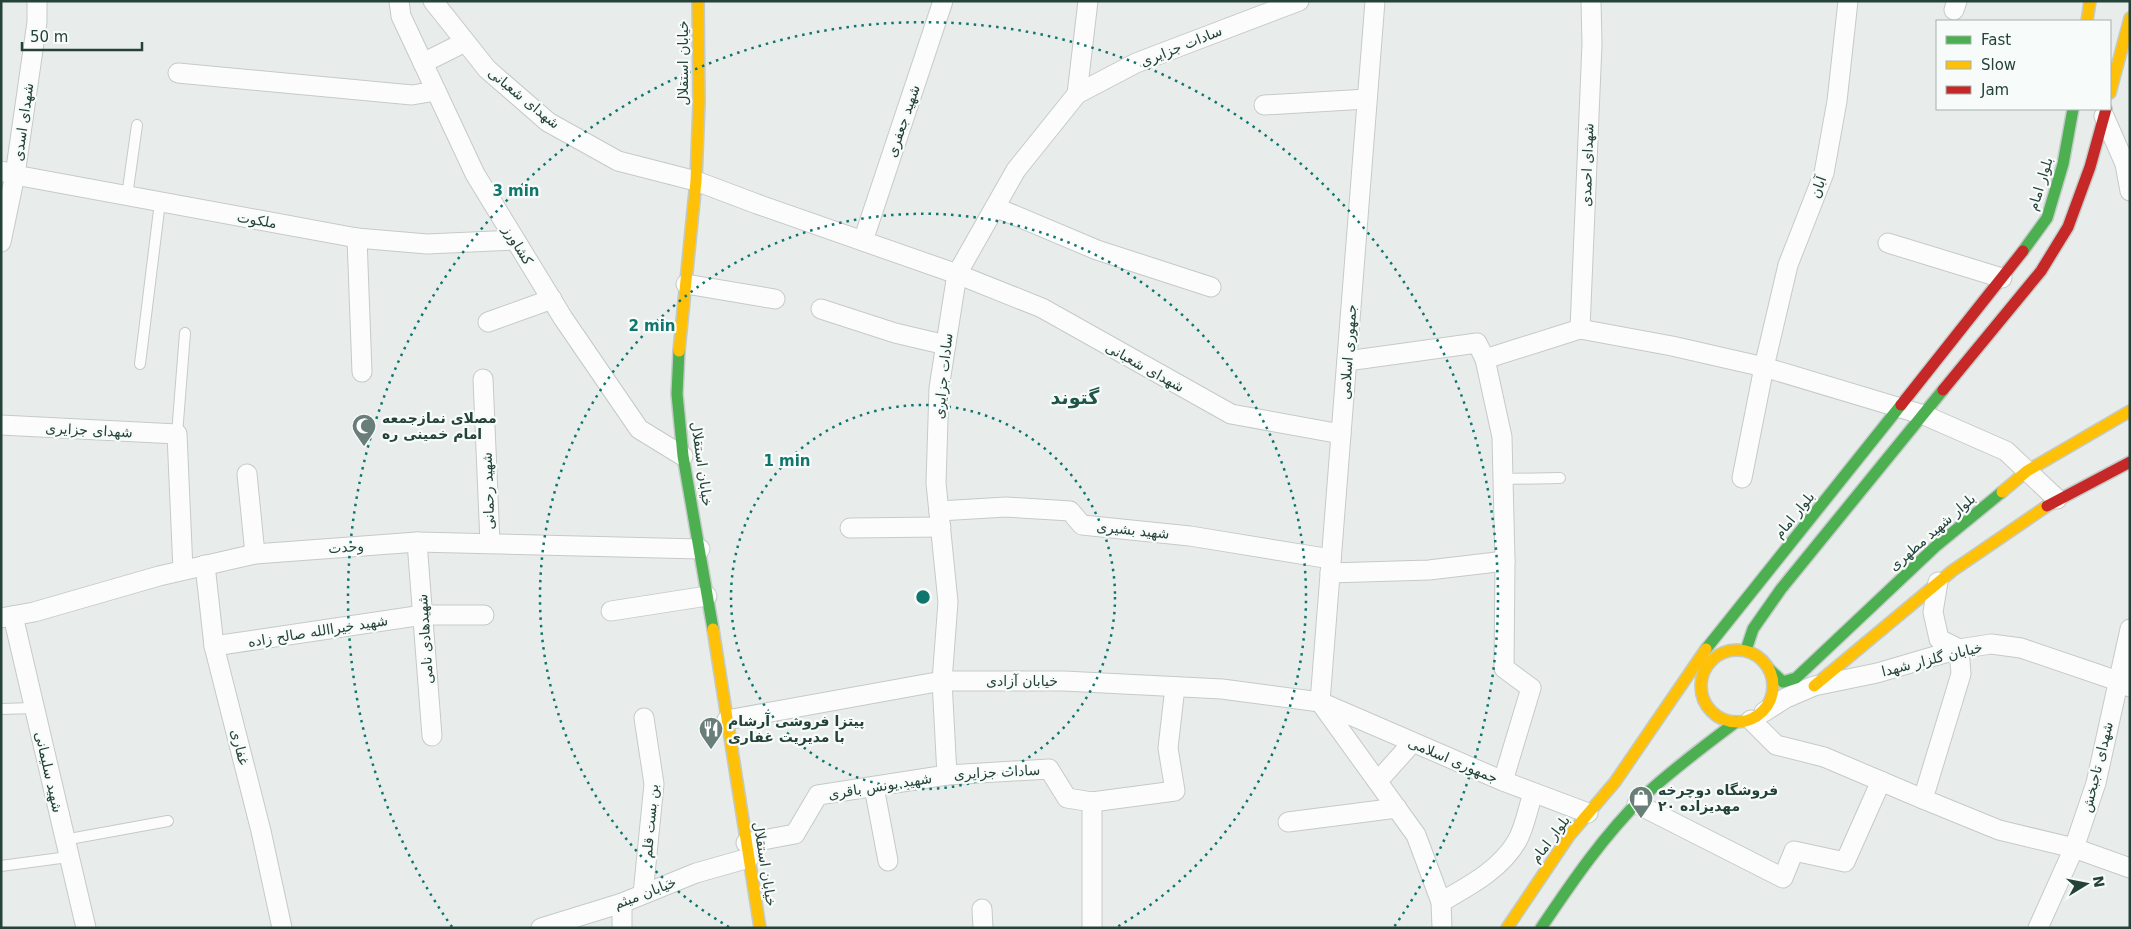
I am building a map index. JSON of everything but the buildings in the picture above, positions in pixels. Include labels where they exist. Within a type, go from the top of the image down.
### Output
[{"type":"street","name":"شهدای اسدی","points":[[1,242],[8,173],[37,22],[37,1]]},
{"type":"street","name":"کشاورز","points":[[398,1],[401,16],[474,174],[515,240],[639,429],[683,456]]},
{"type":"street","name":"شهدای شعبانی","points":[[433,1],[487,69],[548,122],[618,160],[696,181],[957,274],[1042,308],[1129,359],[1231,414],[1341,434]]},
{"type":"street","name":"خیابان استقلال","points":[[698,1],[699,102],[696,181],[679,344],[677,394],[683,456],[708,596],[760,928]]},
{"type":"street","name":"شهید جعفری","points":[[863,241],[943,1]]},
{"type":"street","points":[[1077,94],[1088,1]]},
{"type":"street","name":"سادات جزایری","points":[[1092,802],[1067,798],[1048,769],[947,775],[942,681],[948,602],[936,483],[939,388],[957,274],[1016,170],[1077,94],[1136,63],[1272,6],[1299,1]]},
{"type":"street","name":"جمهوری اسلامی","points":[[1375,1],[1320,702],[1503,781],[1588,813]]},
{"type":"street","name":"شهدای احمدی","points":[[1580,330],[1592,44],[1591,1]]},
{"type":"street","name":"آبان","points":[[1742,478],[1764,367],[1788,265],[1824,173],[1838,101],[1848,1]]},
{"type":"street","points":[[2087,20],[2090,1]]},
{"type":"street","points":[[2111,90],[2130,18]]},
{"type":"street","points":[[423,63],[465,42]]},
{"type":"street","points":[[178,73],[412,95],[436,91]]},
{"type":"street","points":[[1264,104],[1367,99]]},
{"type":"street","name":"بلوار امام","points":[[1507,928],[1569,836],[1615,782],[1722,627],[2002,278],[2046,218],[2063,164],[2073,110]]},
{"type":"street","points":[[2105,113],[2125,164],[2130,191]]},
{"type":"street","points":[[1746,650],[1753,629],[1781,589],[2041,270],[2068,228],[2090,167],[2105,113]]},
{"type":"street","name":"ملکوت","points":[[8,173],[357,238],[427,244],[515,240]]},
{"type":"street","points":[[995,207],[1098,250],[1211,287]]},
{"type":"street","points":[[357,238],[362,372]]},
{"type":"street","points":[[1888,243],[2002,278]]},
{"type":"street","points":[[686,284],[775,299]]},
{"type":"street","points":[[488,322],[552,299]]},
{"type":"street","points":[[821,309],[895,333],[946,345]]},
{"type":"street","points":[[1485,359],[1580,330],[1672,346],[1764,367],[1924,415],[2006,451],[2057,499]]},
{"type":"street","points":[[1347,361],[1477,343],[1485,359],[1502,437],[1505,561],[1504,668],[1531,688],[1503,781]]},
{"type":"street","name":"شهید رحمانی","points":[[484,380],[490,544]]},
{"type":"street","name":"بلوار شهید مطهری","points":[[1769,669],[1783,682],[1796,678],[1936,546],[2027,471],[2130,411]]},
{"type":"street","name":"شهدای جزایری","points":[[1,425],[177,434]]},
{"type":"street","points":[[177,434],[183,570]]},
{"type":"street","points":[[1814,686],[1952,571],[2057,499],[2130,462]]},
{"type":"street","points":[[246,474],[255,554]]},
{"type":"street","name":"شهید بشیری","points":[[850,528],[940,519],[1006,507],[1070,511],[1082,525],[1190,536],[1331,566],[1429,570],[1505,561]]},
{"type":"street","name":"وحدت","points":[[7,617],[34,612],[183,570],[255,554],[418,542],[700,549]]},
{"type":"street","name":"شهیدهادی نامی","points":[[418,542],[432,736]]},
{"type":"street","name":"غفاری","points":[[205,565],[214,646],[261,831],[282,928]]},
{"type":"street","points":[[1923,799],[1961,674],[1959,649],[1939,639],[1933,612],[1938,582]]},
{"type":"street","points":[[610,611],[708,596]]},
{"type":"street","name":"شهید خیراالله صالح زاده","points":[[214,646],[423,615],[484,615]]},
{"type":"street","name":"شهید سلیمانی","points":[[7,617],[34,708],[86,928]]},
{"type":"street","points":[[1717,655],[1722,627]]},
{"type":"street","name":"شهدای تاجبخش","points":[[2038,928],[2074,848],[2096,783],[2124,684],[2130,629]]},
{"type":"street","name":"خیابان گلزار شهدا","points":[[1750,718],[1786,698],[1814,686],[1877,673],[1959,649],[1991,644],[2021,648],[2124,684]]},
{"type":"street","points":[[1541,928],[1589,859],[1637,804],[1683,762],[1750,718],[1771,698],[1773,684],[1769,669],[1760,658],[1746,650],[1731,650],[1717,655],[1665,708]]},
{"type":"street","points":[[1706,667],[1701,681],[1703,696],[1710,709],[1721,719],[1750,718],[1776,745],[1824,758],[1999,830],[2074,848],[2130,868]]},
{"type":"street","name":"خیابان آزادی","points":[[727,720],[942,681],[1064,681],[1222,689],[1320,702]]},
{"type":"street","points":[[1092,928],[1092,802],[1175,791],[1168,748],[1175,687]]},
{"type":"street","points":[[1320,702],[1416,835],[1441,902],[1442,928]]},
{"type":"street","name":"بن بست قلم","points":[[643,894],[654,784],[644,718]]},
{"type":"street","points":[[1378,781],[1412,743]]},
{"type":"street","name":"شهید یونس باقری","points":[[747,850],[795,834],[818,795],[947,775]]},
{"type":"street","points":[[1637,804],[1783,878],[1794,851],[1845,862],[1881,781]]},
{"type":"street","points":[[874,787],[888,861]]},
{"type":"street","points":[[1441,902],[1473,884],[1497,865],[1516,841],[1533,793]]},
{"type":"street","points":[[1288,822],[1396,808]]},
{"type":"street","name":"خیابان میثم","points":[[541,928],[622,903],[747,850]]},
{"type":"street","points":[[622,903],[622,928]]},
{"type":"street","points":[[982,909],[983,928]]},
{"type":"lane","points":[[127,196],[137,125]]},
{"type":"lane","points":[[140,364],[160,202]]},
{"type":"lane","points":[[177,434],[185,333]]},
{"type":"lane","points":[[1503,479],[1560,478]]},
{"type":"lane","points":[[1,709],[34,708]]},
{"type":"lane","points":[[1,866],[168,821]]},
{"type":"traffic: fast","points":[[2023,251],[2047,218],[2063,164],[2073,110]]},
{"type":"traffic: fast","points":[[679,351],[677,394],[683,456],[713,629]]},
{"type":"traffic: fast","points":[[1746,650],[1753,629],[1781,589],[1943,390]]},
{"type":"traffic: fast","points":[[1706,649],[1901,405]]},
{"type":"traffic: fast","points":[[1769,669],[1783,682],[1796,678],[1936,546],[2002,492]]},
{"type":"traffic: fast","points":[[1541,928],[1589,859],[1629,811],[1666,776],[1736,722]]},
{"type":"traffic: slow","points":[[679,351],[696,181],[699,102],[698,1]]},
{"type":"traffic: slow","points":[[2087,20],[2090,1]]},
{"type":"traffic: slow","points":[[2111,89],[2130,18]]},
{"type":"traffic: slow","points":[[2002,492],[2027,471],[2130,411]]},
{"type":"traffic: slow","points":[[1814,686],[1952,571],[2047,506]]},
{"type":"traffic: slow","points":[[713,629],[760,928]]},
{"type":"traffic: slow","points":[[1507,928],[1569,836],[1615,782],[1706,649]]},
{"type":"traffic: slow","points":[[1737,650],[1757,656],[1767,666],[1773,686],[1767,706],[1757,716],[1737,722],[1717,716],[1707,706],[1701,686],[1707,666],[1717,656],[1737,650]]},
{"type":"traffic: jam","points":[[1943,390],[2041,271],[2068,227],[2090,167],[2106,110]]},
{"type":"traffic: jam","points":[[1901,405],[2023,251]]},
{"type":"traffic: jam","points":[[2047,506],[2130,462]]},
{"type":"place","name":"مصلای نمازجمعه امام خمینی ره","points":[[364,447]]},
{"type":"place","name":"پیتزا فروشی آرشام با مدیریت غفاری","points":[[711,750]]},
{"type":"place","name":"فروشگاه دوچرخه ۲۰ مهدیزاده","points":[[1641,819]]},
{"type":"district","name":"گتوند","points":[[1075,397]]}]
